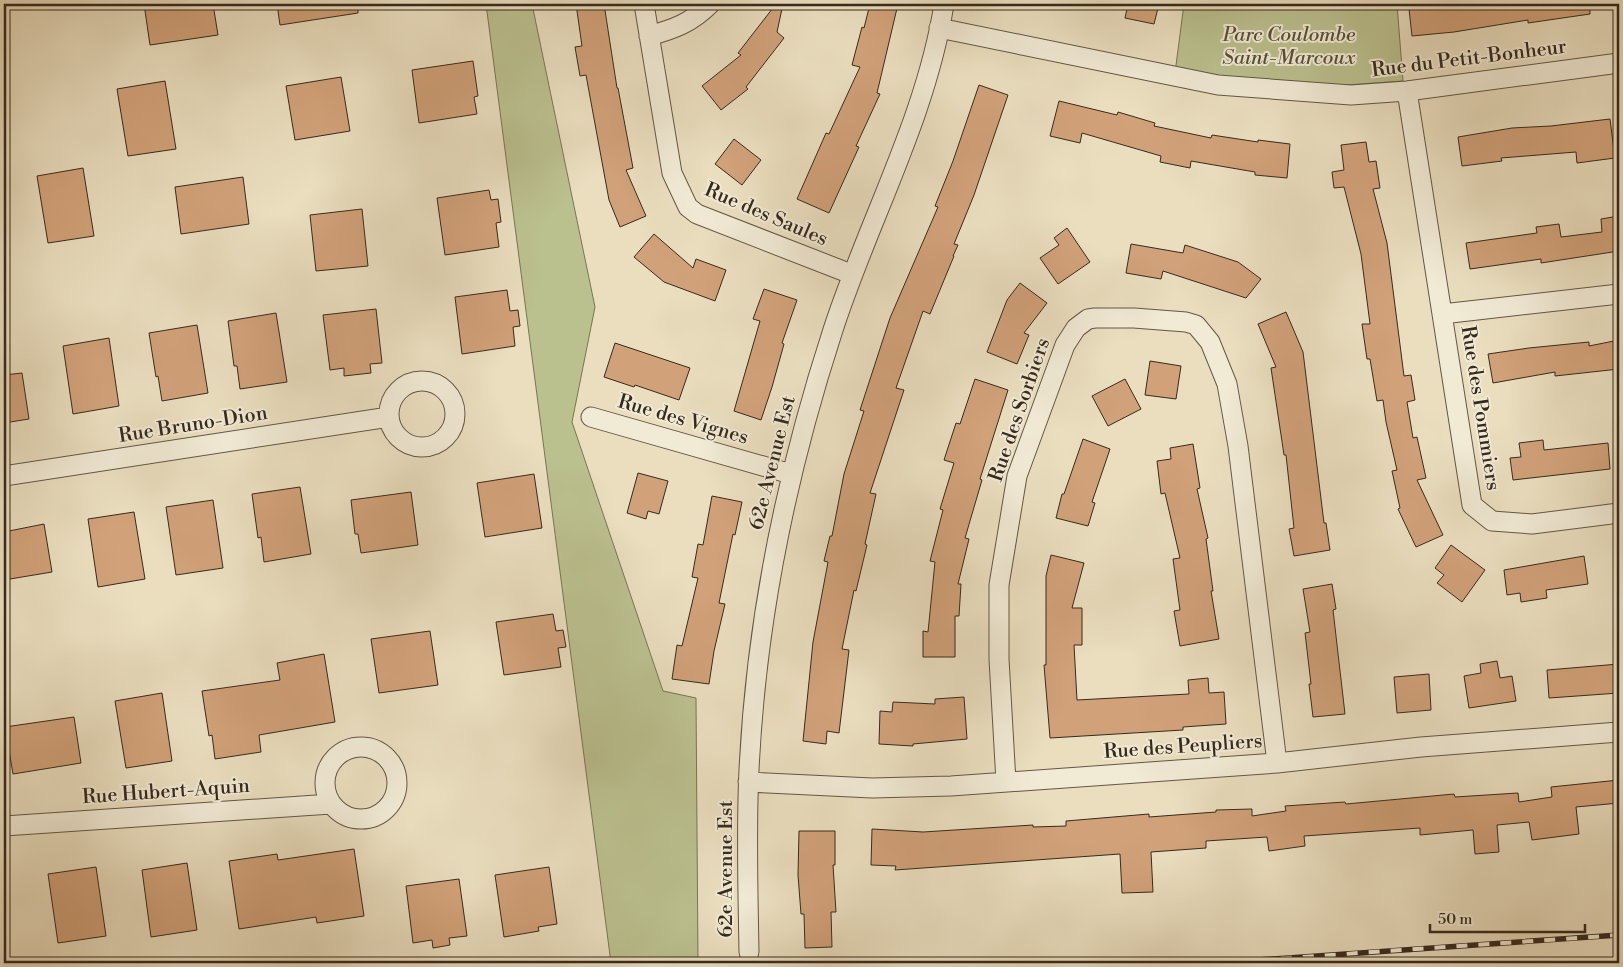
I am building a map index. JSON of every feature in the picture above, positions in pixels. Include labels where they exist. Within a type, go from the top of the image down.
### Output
[{"type":"street","name":"Rue des Saules","points":[[644,4],[672,173],[688,207],[698,214],[851,274]]},
{"type":"street","points":[[649,36],[679,27],[710,4]]},
{"type":"street","name":"62e Avenue Est","points":[[749,952],[748,782],[763,629],[791,474],[825,352],[851,274],[906,138],[925,83],[944,4]]},
{"type":"street","name":"Rue du Petit-Bonheur","points":[[939,28],[1218,85],[1351,95],[1407,91],[1619,63]]},
{"type":"street","name":"Rue des Pommiers","points":[[1407,91],[1472,504],[1492,521],[1532,524],[1619,512]]},
{"type":"street","name":"Rue des Pommiers","points":[[1442,314],[1619,294]]},
{"type":"street","name":"Rue des Sorbiers","points":[[1006,782],[999,658],[999,585],[1018,476],[1065,345],[1076,328],[1095,318],[1134,318],[1186,322],[1196,325],[1210,342],[1227,384],[1238,446],[1277,763]]},
{"type":"street","name":"Rue Bruno-Dion","points":[[4,476],[389,417]]},
{"type":"street","name":"Rue des Vignes","points":[[591,417],[791,474]]},
{"type":"street","name":"Rue des Peupliers","points":[[748,782],[890,788],[951,786],[1277,763],[1421,747],[1619,732]]},
{"type":"street","name":"Rue Hubert-Aquin","points":[[4,826],[331,804]]},
{"type":"green space","points":[[486,4],[532,4],[595,307],[572,422],[663,691],[696,698],[698,963],[611,963]]},
{"type":"green space","name":"Parc Coulombe Saint-Marcoux","points":[[1184,4],[1397,4],[1403,81],[1289,89],[1175,73]]},
{"type":"building","points":[[144,4],[213,4],[218,35],[150,45]]},
{"type":"building","points":[[277,4],[358,4],[358,13],[280,25]]},
{"type":"building","points":[[576,4],[604,4],[617,88],[633,168],[626,170],[646,216],[620,227],[609,200],[586,75],[580,76],[575,47],[582,46]]},
{"type":"building","points":[[776,4],[783,4],[777,32],[784,38],[746,87],[748,89],[721,110],[702,86],[741,55],[738,53]]},
{"type":"building","points":[[870,4],[898,4],[877,93],[880,94],[856,146],[859,147],[829,213],[797,199],[826,133],[829,134],[860,67],[852,65]]},
{"type":"building","points":[[1128,4],[1159,4],[1154,24],[1125,18]]},
{"type":"building","points":[[1463,4],[1590,4],[1590,14],[1528,23],[1528,20],[1454,32],[1412,36],[1409,9]]},
{"type":"building","points":[[473,61],[478,96],[474,97],[477,114],[419,123],[412,70]]},
{"type":"building","points":[[341,77],[350,131],[295,140],[286,86]]},
{"type":"building","points":[[165,81],[176,149],[128,156],[117,89]]},
{"type":"building","points":[[979,85],[1008,95],[974,195],[954,244],[958,245],[954,256],[930,314],[923,311],[896,388],[904,390],[870,493],[876,494],[865,544],[867,545],[856,591],[854,590],[842,649],[849,650],[839,733],[827,731],[826,744],[803,741],[813,642],[828,562],[824,561],[830,536],[832,536],[844,474],[864,411],[860,410],[890,318],[938,207],[935,206],[953,161]]},
{"type":"building","points":[[1059,101],[1117,115],[1118,112],[1155,123],[1154,126],[1211,138],[1212,135],[1258,142],[1258,140],[1290,144],[1287,178],[1255,175],[1255,172],[1191,161],[1190,168],[1160,162],[1161,156],[1082,133],[1080,143],[1050,136]]},
{"type":"building","points":[[1610,119],[1615,158],[1577,163],[1576,152],[1501,158],[1502,161],[1462,166],[1458,137],[1512,128],[1551,126]]},
{"type":"building","points":[[734,139],[761,160],[742,185],[715,164]]},
{"type":"building","points":[[1366,142],[1369,162],[1376,161],[1380,188],[1373,189],[1387,243],[1404,376],[1411,375],[1415,400],[1407,402],[1413,438],[1417,437],[1426,478],[1417,480],[1443,535],[1416,547],[1398,509],[1400,508],[1392,471],[1397,470],[1383,400],[1377,401],[1370,359],[1367,359],[1362,324],[1370,324],[1361,254],[1344,187],[1334,188],[1332,172],[1344,170],[1341,145]]},
{"type":"building","points":[[83,168],[94,236],[48,243],[37,176]]},
{"type":"building","points":[[243,177],[249,224],[181,234],[175,187]]},
{"type":"building","points":[[489,190],[491,200],[498,199],[501,222],[496,223],[499,247],[445,255],[437,198]]},
{"type":"building","points":[[362,209],[368,266],[316,271],[310,215]]},
{"type":"building","points":[[1619,216],[1619,251],[1541,263],[1541,259],[1470,269],[1466,243],[1537,233],[1536,227],[1559,224],[1561,237],[1602,232],[1601,219]]},
{"type":"building","points":[[1067,228],[1090,262],[1058,284],[1040,258],[1059,245],[1054,238]]},
{"type":"building","points":[[654,234],[693,268],[696,259],[726,270],[715,301],[664,282],[634,257]]},
{"type":"building","points":[[1131,244],[1183,253],[1185,245],[1238,262],[1261,279],[1246,298],[1163,271],[1161,279],[1126,273]]},
{"type":"building","points":[[1020,283],[1047,303],[1024,333],[1029,335],[1017,364],[987,352],[1007,300]]},
{"type":"building","points":[[764,289],[797,300],[782,343],[784,344],[761,420],[734,411],[760,321],[753,319]]},
{"type":"building","points":[[507,290],[510,311],[518,310],[520,326],[513,327],[515,346],[462,354],[455,297]]},
{"type":"building","points":[[376,309],[382,363],[370,364],[371,373],[344,376],[344,368],[330,370],[323,315]]},
{"type":"building","points":[[1286,312],[1303,352],[1324,523],[1326,523],[1330,550],[1294,556],[1289,529],[1294,528],[1286,455],[1284,455],[1271,368],[1276,367],[1258,324]]},
{"type":"building","points":[[276,313],[287,382],[240,389],[237,366],[234,366],[228,321]]},
{"type":"building","points":[[197,325],[208,393],[162,401],[149,333]]},
{"type":"building","points":[[109,338],[119,406],[73,414],[63,346]]},
{"type":"building","points":[[1619,340],[1619,369],[1555,376],[1555,372],[1493,383],[1488,354],[1589,342],[1589,346]]},
{"type":"building","points":[[615,343],[690,368],[679,400],[604,377]]},
{"type":"building","points":[[1150,361],[1181,366],[1176,399],[1145,395]]},
{"type":"building","points":[[22,373],[29,419],[4,423],[4,375]]},
{"type":"building","points":[[975,379],[1008,390],[980,479],[982,480],[965,538],[969,539],[958,584],[961,584],[959,616],[955,616],[955,657],[923,657],[923,631],[928,632],[935,562],[930,561],[943,510],[940,509],[954,463],[944,460],[956,423],[960,424]]},
{"type":"building","points":[[1125,379],[1141,409],[1108,426],[1092,396]]},
{"type":"building","points":[[1083,439],[1110,449],[1092,502],[1095,503],[1088,526],[1056,518],[1062,494],[1064,494]]},
{"type":"building","points":[[1543,440],[1544,450],[1608,443],[1610,469],[1513,480],[1510,458],[1521,457],[1519,443]]},
{"type":"building","points":[[1193,444],[1200,488],[1197,489],[1208,538],[1206,539],[1213,591],[1211,591],[1219,639],[1180,646],[1174,611],[1180,610],[1173,559],[1180,558],[1165,493],[1161,494],[1157,461],[1171,459],[1170,448]]},
{"type":"building","points":[[638,473],[668,481],[659,514],[648,511],[646,519],[627,513]]},
{"type":"building","points":[[534,474],[542,528],[485,537],[477,483]]},
{"type":"building","points":[[300,487],[311,554],[264,562],[261,537],[258,538],[252,494]]},
{"type":"building","points":[[411,492],[418,545],[361,553],[358,534],[355,534],[351,500]]},
{"type":"building","points":[[712,496],[742,502],[735,535],[733,534],[719,603],[725,604],[714,651],[709,684],[672,679],[677,645],[682,646],[698,578],[692,577],[698,544],[703,545]]},
{"type":"building","points":[[213,500],[223,568],[176,575],[166,507]]},
{"type":"building","points":[[134,512],[145,579],[98,587],[88,519]]},
{"type":"building","points":[[44,524],[52,572],[4,580],[4,532]]},
{"type":"building","points":[[1451,545],[1485,570],[1462,602],[1437,583],[1444,575],[1435,568]]},
{"type":"building","points":[[1051,555],[1084,563],[1072,608],[1082,608],[1082,645],[1074,645],[1077,700],[1189,694],[1188,680],[1208,678],[1209,693],[1224,692],[1226,724],[1183,727],[1183,730],[1050,738],[1044,665],[1046,665],[1046,576]]},
{"type":"building","points":[[1584,556],[1588,584],[1546,590],[1547,598],[1521,602],[1520,593],[1507,595],[1504,570]]},
{"type":"building","points":[[1332,584],[1336,609],[1333,610],[1345,714],[1313,717],[1305,633],[1310,632],[1303,589]]},
{"type":"building","points":[[553,614],[556,631],[563,630],[566,647],[558,648],[561,667],[504,675],[496,622]]},
{"type":"building","points":[[430,631],[438,685],[379,693],[371,639]]},
{"type":"building","points":[[324,654],[335,722],[259,735],[261,752],[215,759],[212,735],[209,736],[202,691],[280,680],[277,663]]},
{"type":"building","points":[[1497,661],[1500,678],[1512,676],[1516,701],[1469,708],[1464,676],[1481,673],[1480,664]]},
{"type":"building","points":[[1619,664],[1619,693],[1549,698],[1547,670]]},
{"type":"building","points":[[1429,674],[1431,710],[1397,713],[1394,677]]},
{"type":"building","points":[[162,693],[172,761],[126,768],[115,701]]},
{"type":"building","points":[[964,697],[967,739],[913,744],[913,746],[879,744],[880,711],[892,712],[893,702],[935,704],[935,699]]},
{"type":"building","points":[[74,717],[81,763],[13,774],[5,727]]},
{"type":"building","points":[[1619,780],[1619,803],[1576,807],[1579,834],[1532,840],[1529,822],[1497,825],[1499,852],[1475,854],[1473,830],[1420,835],[1420,828],[1304,836],[1305,846],[1269,851],[1267,837],[1206,841],[1206,848],[1151,852],[1153,892],[1122,893],[1120,854],[895,870],[896,866],[871,865],[872,829],[923,832],[1033,825],[1033,827],[1066,826],[1066,821],[1149,814],[1149,817],[1216,812],[1216,810],[1252,809],[1252,816],[1286,811],[1285,806],[1345,802],[1346,804],[1454,794],[1455,797],[1518,793],[1519,802],[1552,797],[1551,787]]},
{"type":"building","points":[[799,831],[835,831],[835,865],[833,865],[836,912],[831,912],[832,947],[805,948],[804,914],[801,914],[798,875]]},
{"type":"building","points":[[354,849],[364,916],[317,923],[316,917],[239,929],[229,861],[277,854],[278,860]]},
{"type":"building","points":[[187,863],[197,930],[151,937],[142,870]]},
{"type":"building","points":[[96,867],[106,936],[58,943],[48,874]]},
{"type":"building","points":[[549,867],[557,924],[538,927],[539,931],[504,937],[495,875]]},
{"type":"building","points":[[459,879],[467,936],[449,938],[450,945],[433,948],[432,940],[413,943],[406,886]]},
{"type":"railway","points":[[1215,963],[1619,935]]}]
